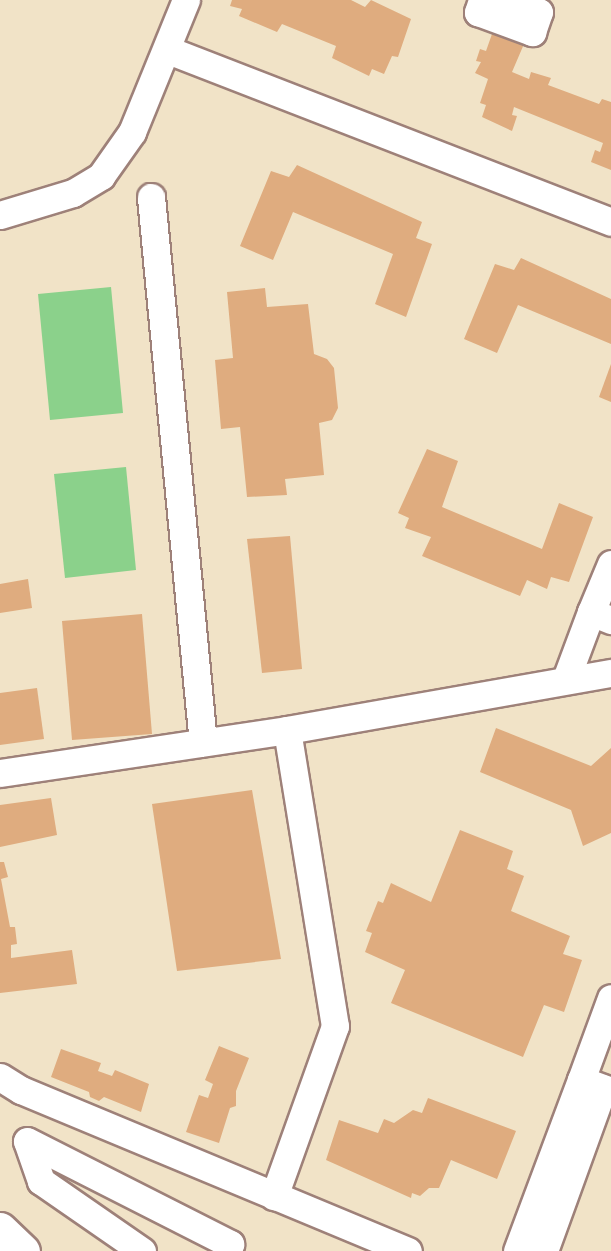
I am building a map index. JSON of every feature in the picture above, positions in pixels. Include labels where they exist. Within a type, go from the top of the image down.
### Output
[{"type":"main road","points":[[0,1229],[23,1251]]},
{"type":"street","points":[[0,214],[73,193],[101,176],[132,132],[168,50],[186,0]]},
{"type":"street","points":[[482,0],[478,12],[532,32],[539,12],[507,0]]},
{"type":"street","points":[[168,50],[611,222]]},
{"type":"street","points":[[151,197],[203,743]]},
{"type":"street","points":[[566,679],[601,616],[611,564]]},
{"type":"street","points":[[0,773],[287,730],[566,679],[611,673]]},
{"type":"street","points":[[274,1196],[335,1026],[287,730]]},
{"type":"street","points":[[544,1251],[598,1086],[611,998]]},
{"type":"street","points":[[0,1077],[21,1090],[408,1251]]},
{"type":"street","points":[[517,1251],[598,1086]]},
{"type":"street","points":[[142,1251],[41,1181],[27,1141],[230,1244],[227,1251]]},
{"type":"green space","points":[[111,287],[123,413],[50,420],[38,294]]},
{"type":"green space","points":[[126,467],[136,570],[65,578],[54,474]]},
{"type":"building","points":[[232,0],[351,0],[365,7],[371,0],[411,19],[398,57],[392,56],[384,74],[372,69],[369,76],[332,58],[336,46],[282,24],[277,32],[239,16],[242,9],[230,6]]},
{"type":"building","points":[[492,34],[524,44],[512,72],[529,79],[531,72],[551,78],[548,85],[599,104],[602,99],[611,102],[611,170],[591,162],[595,150],[600,152],[603,143],[514,107],[512,115],[517,116],[512,131],[482,117],[486,105],[480,103],[488,79],[475,73],[481,62],[476,61],[480,49],[486,51]]},
{"type":"building","points":[[297,165],[422,222],[416,238],[432,244],[406,317],[375,304],[393,254],[293,212],[273,260],[240,246],[271,171],[289,177]]},
{"type":"building","points":[[521,258],[611,299],[611,344],[518,305],[497,353],[464,339],[495,264],[514,270]]},
{"type":"building","points":[[265,288],[267,307],[308,304],[314,354],[327,359],[334,368],[338,408],[332,420],[319,423],[324,475],[285,479],[287,495],[247,497],[240,427],[221,429],[215,360],[233,358],[227,292]]},
{"type":"building","points":[[611,364],[611,402],[599,397]]},
{"type":"building","points":[[427,449],[458,461],[442,507],[542,549],[559,503],[593,517],[569,582],[551,577],[547,589],[527,580],[520,596],[422,556],[431,537],[405,528],[409,518],[398,513]]},
{"type":"building","points":[[290,536],[302,669],[262,673],[247,539]]},
{"type":"building","points":[[28,579],[32,608],[0,613],[0,584]]},
{"type":"building","points":[[142,614],[152,734],[72,740],[62,621]]},
{"type":"building","points":[[37,688],[44,739],[0,745],[0,693]]},
{"type":"building","points":[[496,728],[591,766],[611,748],[611,833],[583,846],[571,810],[480,772]]},
{"type":"building","points":[[252,790],[281,959],[177,971],[152,804]]},
{"type":"building","points":[[51,798],[57,835],[0,847],[0,805]]},
{"type":"building","points":[[460,830],[513,851],[507,869],[524,876],[511,911],[570,936],[563,954],[582,960],[564,1012],[544,1005],[523,1057],[391,1003],[405,970],[365,952],[372,933],[366,931],[378,901],[383,903],[391,883],[431,902]]},
{"type":"building","points":[[0,862],[4,862],[8,877],[1,879],[10,927],[15,927],[17,944],[11,945],[11,958],[72,950],[77,984],[0,993]]},
{"type":"building","points":[[219,1046],[249,1058],[236,1091],[236,1106],[230,1108],[219,1143],[186,1132],[199,1095],[208,1098],[213,1084],[205,1080]]},
{"type":"building","points":[[61,1049],[101,1063],[98,1071],[112,1076],[115,1070],[149,1084],[141,1112],[104,1097],[99,1101],[90,1097],[89,1092],[51,1077]]},
{"type":"building","points":[[428,1098],[516,1131],[497,1179],[451,1160],[439,1188],[429,1188],[420,1196],[412,1193],[411,1198],[326,1160],[339,1120],[378,1133],[384,1119],[394,1123],[413,1110],[422,1113]]}]
